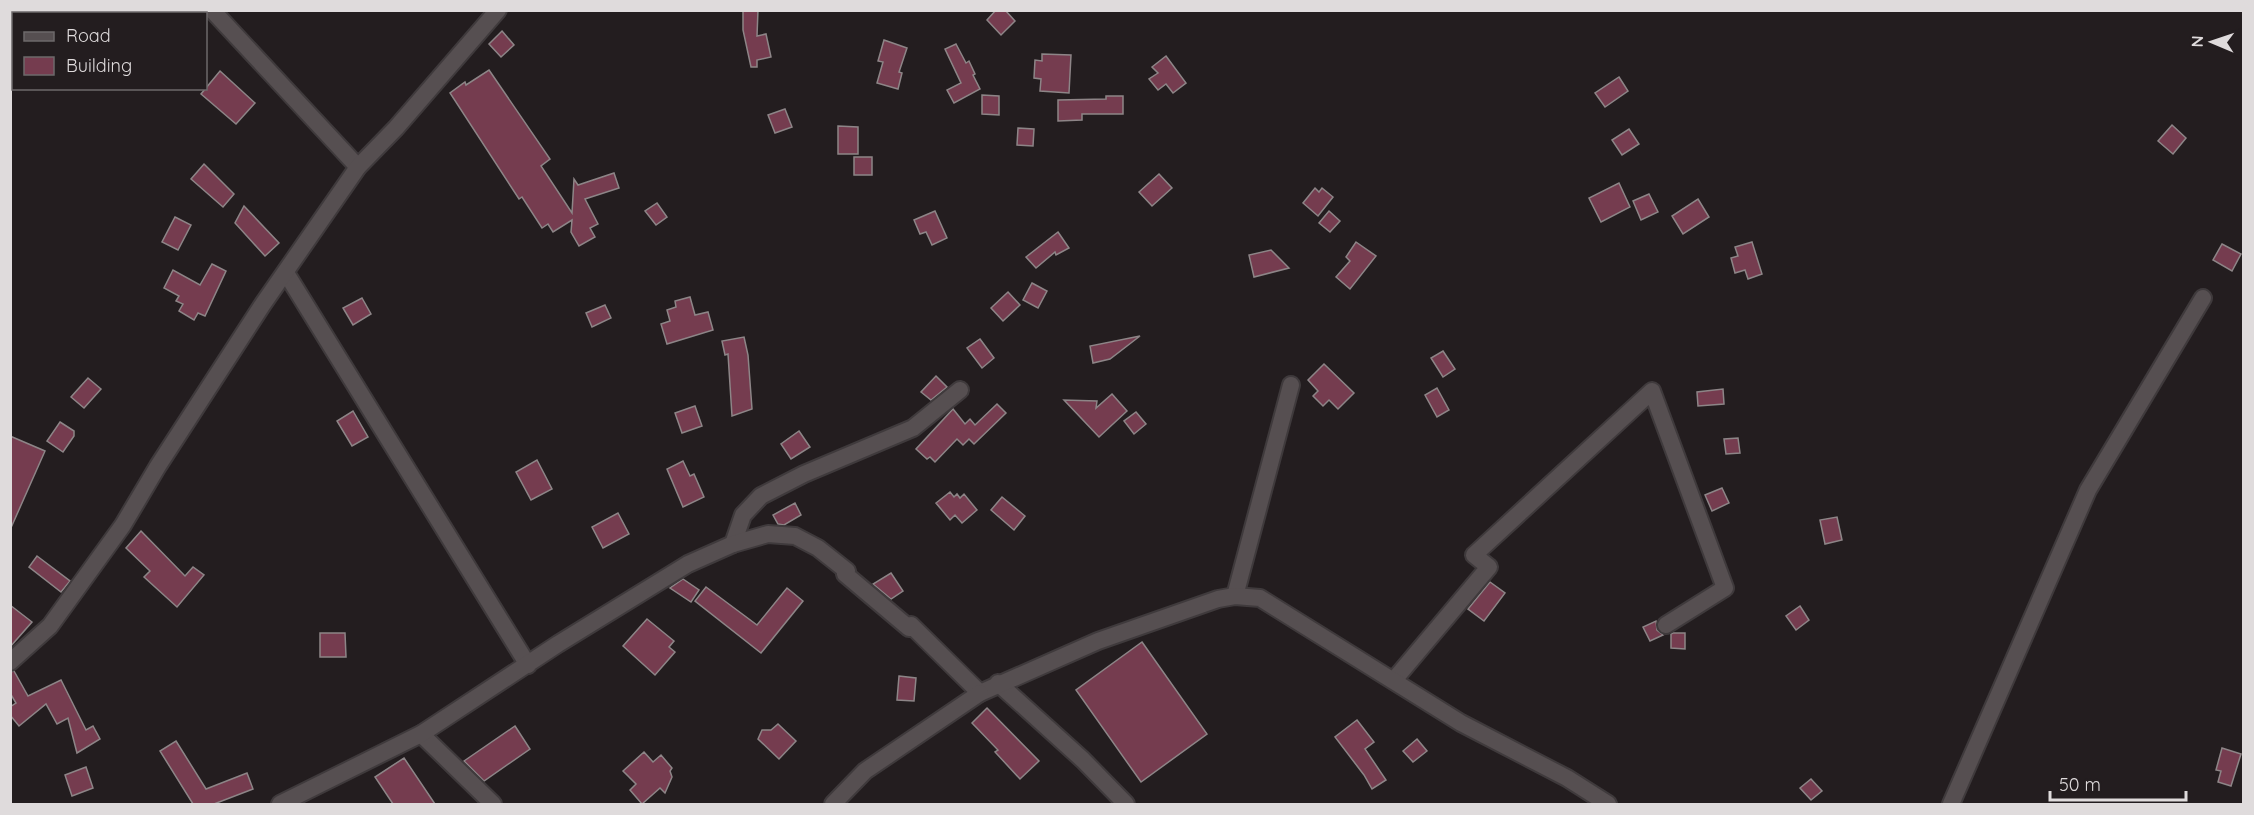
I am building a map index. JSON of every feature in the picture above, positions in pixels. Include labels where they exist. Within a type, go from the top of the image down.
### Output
[{"type":"street","points":[[212,10],[358,167]]},
{"type":"street","points":[[10,663],[50,626],[123,525],[158,466],[263,304],[358,167],[396,128],[498,10]]},
{"type":"street","points":[[286,273],[528,665]]},
{"type":"street","points":[[1951,804],[2088,490],[2203,298]]},
{"type":"street","points":[[1235,596],[1291,385]]},
{"type":"street","points":[[733,544],[744,515],[761,496],[804,474],[913,428],[960,390]]},
{"type":"street","points":[[1394,680],[1489,567],[1474,555],[1652,391],[1725,588],[1666,625]]},
{"type":"street","points":[[280,804],[421,734],[688,564],[733,544],[768,534],[804,539],[848,571],[845,574],[909,628],[911,625],[980,693]]},
{"type":"street","points":[[833,804],[865,771],[998,683],[1126,630],[1218,599],[1235,596],[1249,596],[1268,601],[1461,723],[1567,778],[1608,804]]},
{"type":"street","points":[[998,683],[1083,760],[1126,804]]},
{"type":"street","points":[[421,734],[493,804]]},
{"type":"building","points":[[743,10],[758,10],[757,36],[766,34],[771,57],[757,60],[757,67],[751,67],[743,30]]},
{"type":"building","points":[[996,10],[1005,10],[1015,21],[1001,35],[987,20]]},
{"type":"building","points":[[502,31],[514,45],[501,57],[489,44]]},
{"type":"building","points":[[884,40],[907,48],[899,72],[902,73],[898,89],[877,83],[883,62],[878,61]]},
{"type":"building","points":[[956,44],[966,63],[969,61],[980,89],[954,103],[947,90],[961,83],[945,49]]},
{"type":"building","points":[[1042,54],[1071,55],[1069,93],[1040,91],[1041,79],[1034,78],[1035,60],[1042,61]]},
{"type":"building","points":[[1166,56],[1186,83],[1173,93],[1166,84],[1158,90],[1149,79],[1158,73],[1152,67]]},
{"type":"building","points":[[489,70],[550,159],[541,166],[572,213],[574,179],[578,185],[614,173],[619,188],[585,199],[598,224],[590,228],[595,237],[579,246],[571,232],[572,220],[553,232],[548,224],[542,228],[522,197],[519,199],[450,93],[465,82],[466,85]]},
{"type":"building","points":[[220,71],[255,103],[236,124],[201,94],[207,90],[207,87]]},
{"type":"building","points":[[1619,77],[1628,91],[1605,107],[1595,93]]},
{"type":"building","points":[[982,95],[999,96],[999,115],[982,114]]},
{"type":"building","points":[[1106,96],[1123,96],[1123,114],[1082,114],[1082,120],[1058,121],[1058,100],[1106,99]]},
{"type":"building","points":[[785,109],[792,127],[775,133],[768,115]]},
{"type":"building","points":[[2172,125],[2186,138],[2173,154],[2158,141]]},
{"type":"building","points":[[838,126],[858,127],[858,154],[838,154]]},
{"type":"building","points":[[1018,128],[1034,129],[1033,146],[1017,145]]},
{"type":"building","points":[[1629,129],[1639,144],[1622,155],[1612,140]]},
{"type":"building","points":[[854,157],[872,157],[872,175],[854,175]]},
{"type":"building","points":[[204,164],[234,194],[223,207],[191,179]]},
{"type":"building","points":[[1159,174],[1172,188],[1152,206],[1139,192]]},
{"type":"building","points":[[1619,183],[1630,207],[1601,222],[1589,198]]},
{"type":"building","points":[[1315,188],[1319,192],[1322,188],[1333,197],[1318,216],[1303,203]]},
{"type":"building","points":[[1649,194],[1658,212],[1641,220],[1633,201]]},
{"type":"building","points":[[1698,199],[1709,217],[1683,234],[1672,216]]},
{"type":"building","points":[[657,203],[667,217],[656,225],[645,211]]},
{"type":"building","points":[[244,206],[279,243],[265,256],[235,223]]},
{"type":"building","points":[[935,211],[947,238],[932,245],[926,232],[920,234],[914,220]]},
{"type":"building","points":[[1329,211],[1340,221],[1330,232],[1319,223]]},
{"type":"building","points":[[175,217],[191,225],[178,250],[162,242]]},
{"type":"building","points":[[1058,232],[1069,248],[1056,255],[1055,252],[1036,268],[1026,257]]},
{"type":"building","points":[[1356,242],[1376,256],[1350,289],[1336,277],[1350,261],[1346,257]]},
{"type":"building","points":[[1752,242],[1762,274],[1748,279],[1745,270],[1735,273],[1731,258],[1738,256],[1735,247]]},
{"type":"building","points":[[2222,244],[2241,254],[2232,271],[2213,260]]},
{"type":"building","points":[[1271,250],[1289,268],[1254,277],[1249,255]]},
{"type":"building","points":[[212,264],[226,271],[205,316],[198,313],[194,320],[179,311],[183,304],[176,301],[179,296],[164,288],[173,270],[200,285]]},
{"type":"building","points":[[1032,283],[1047,291],[1038,308],[1023,300]]},
{"type":"building","points":[[1008,292],[1020,305],[1003,321],[991,308]]},
{"type":"building","points":[[690,297],[695,315],[708,312],[713,330],[667,344],[661,324],[670,321],[667,310],[676,307],[675,301]]},
{"type":"building","points":[[362,298],[371,314],[353,325],[343,308]]},
{"type":"building","points":[[605,305],[611,318],[592,327],[586,313]]},
{"type":"building","points":[[1140,336],[1110,359],[1093,363],[1090,346]]},
{"type":"building","points":[[744,337],[748,355],[752,409],[732,416],[728,354],[725,355],[722,341]]},
{"type":"building","points":[[980,339],[994,358],[982,368],[967,348]]},
{"type":"building","points":[[1443,351],[1455,369],[1443,377],[1431,358]]},
{"type":"building","points":[[1324,364],[1354,393],[1338,409],[1329,400],[1323,406],[1313,396],[1318,391],[1308,380]]},
{"type":"building","points":[[936,376],[947,387],[931,400],[921,392]]},
{"type":"building","points":[[88,378],[101,389],[84,408],[71,397]]},
{"type":"building","points":[[1437,388],[1449,410],[1437,417],[1425,395]]},
{"type":"building","points":[[1723,389],[1724,404],[1698,406],[1697,392]]},
{"type":"building","points":[[1112,394],[1127,411],[1099,437],[1064,400],[1097,401],[1096,408]]},
{"type":"building","points":[[997,404],[1006,413],[974,444],[969,439],[963,445],[957,439],[935,462],[930,457],[927,459],[916,449],[953,409],[965,424],[970,419],[975,425]]},
{"type":"building","points":[[695,406],[702,426],[682,433],[675,413]]},
{"type":"building","points":[[353,411],[368,437],[352,446],[337,421]]},
{"type":"building","points":[[1136,412],[1146,424],[1134,434],[1124,421]]},
{"type":"building","points":[[60,422],[74,431],[74,436],[63,452],[47,441]]},
{"type":"building","points":[[799,431],[810,447],[791,459],[781,444]]},
{"type":"building","points":[[10,436],[45,451],[10,530]]},
{"type":"building","points":[[1738,438],[1740,453],[1726,454],[1724,439]]},
{"type":"building","points":[[537,460],[552,489],[531,500],[516,472]]},
{"type":"building","points":[[683,461],[690,476],[694,474],[704,497],[683,507],[667,469]]},
{"type":"building","points":[[1722,488],[1729,503],[1712,511],[1705,495]]},
{"type":"building","points":[[950,492],[954,497],[957,494],[960,498],[964,494],[977,510],[962,523],[955,515],[950,520],[936,503]]},
{"type":"building","points":[[1002,497],[1025,516],[1014,530],[991,510]]},
{"type":"building","points":[[795,503],[801,515],[784,525],[778,524],[773,515]]},
{"type":"building","points":[[618,513],[629,534],[603,548],[592,527]]},
{"type":"building","points":[[1837,517],[1842,540],[1825,544],[1820,520]]},
{"type":"building","points":[[141,531],[185,576],[193,567],[204,575],[177,607],[144,577],[150,571],[126,548]]},
{"type":"building","points":[[37,556],[70,581],[61,592],[29,567]]},
{"type":"building","points":[[891,573],[903,591],[891,599],[873,584]]},
{"type":"building","points":[[683,579],[699,590],[691,602],[670,588]]},
{"type":"building","points":[[1490,582],[1505,593],[1484,621],[1468,609]]},
{"type":"building","points":[[706,587],[757,625],[787,588],[803,601],[761,653],[695,601]]},
{"type":"building","points":[[10,605],[32,622],[10,647]]},
{"type":"building","points":[[1800,606],[1809,620],[1796,630],[1786,616]]},
{"type":"building","points":[[647,619],[674,641],[669,647],[675,652],[655,675],[623,646]]},
{"type":"building","points":[[1656,621],[1657,630],[1663,635],[1650,641],[1643,627]]},
{"type":"building","points":[[320,633],[345,633],[346,657],[320,657]]},
{"type":"building","points":[[1685,633],[1685,649],[1671,648],[1671,634]]},
{"type":"building","points":[[1142,642],[1207,734],[1141,782],[1076,690]]},
{"type":"building","points":[[14,671],[28,696],[61,680],[86,730],[93,726],[100,739],[77,753],[68,718],[57,724],[46,704],[19,726],[10,715],[10,707],[16,703],[10,693],[10,672]]},
{"type":"building","points":[[899,676],[916,678],[914,701],[897,700]]},
{"type":"building","points":[[987,708],[1039,761],[1020,779],[995,752],[998,750],[972,723]]},
{"type":"building","points":[[1357,720],[1374,742],[1365,749],[1386,780],[1372,789],[1335,737]]},
{"type":"building","points":[[778,724],[796,741],[779,759],[758,739],[762,730],[771,730]]},
{"type":"building","points":[[515,726],[530,749],[484,781],[464,761]]},
{"type":"building","points":[[1417,739],[1427,751],[1413,762],[1403,751]]},
{"type":"building","points":[[176,741],[206,789],[247,773],[253,789],[214,804],[193,804],[160,751]]},
{"type":"building","points":[[2222,748],[2241,754],[2231,786],[2218,782],[2221,771],[2216,770]]},
{"type":"building","points":[[644,752],[653,762],[661,755],[672,768],[670,771],[672,777],[665,793],[660,788],[642,804],[630,790],[636,784],[623,771]]},
{"type":"building","points":[[404,758],[435,804],[393,804],[375,777]]},
{"type":"building","points":[[86,767],[93,788],[72,796],[65,775]]},
{"type":"building","points":[[1811,779],[1822,791],[1811,800],[1800,788]]}]
